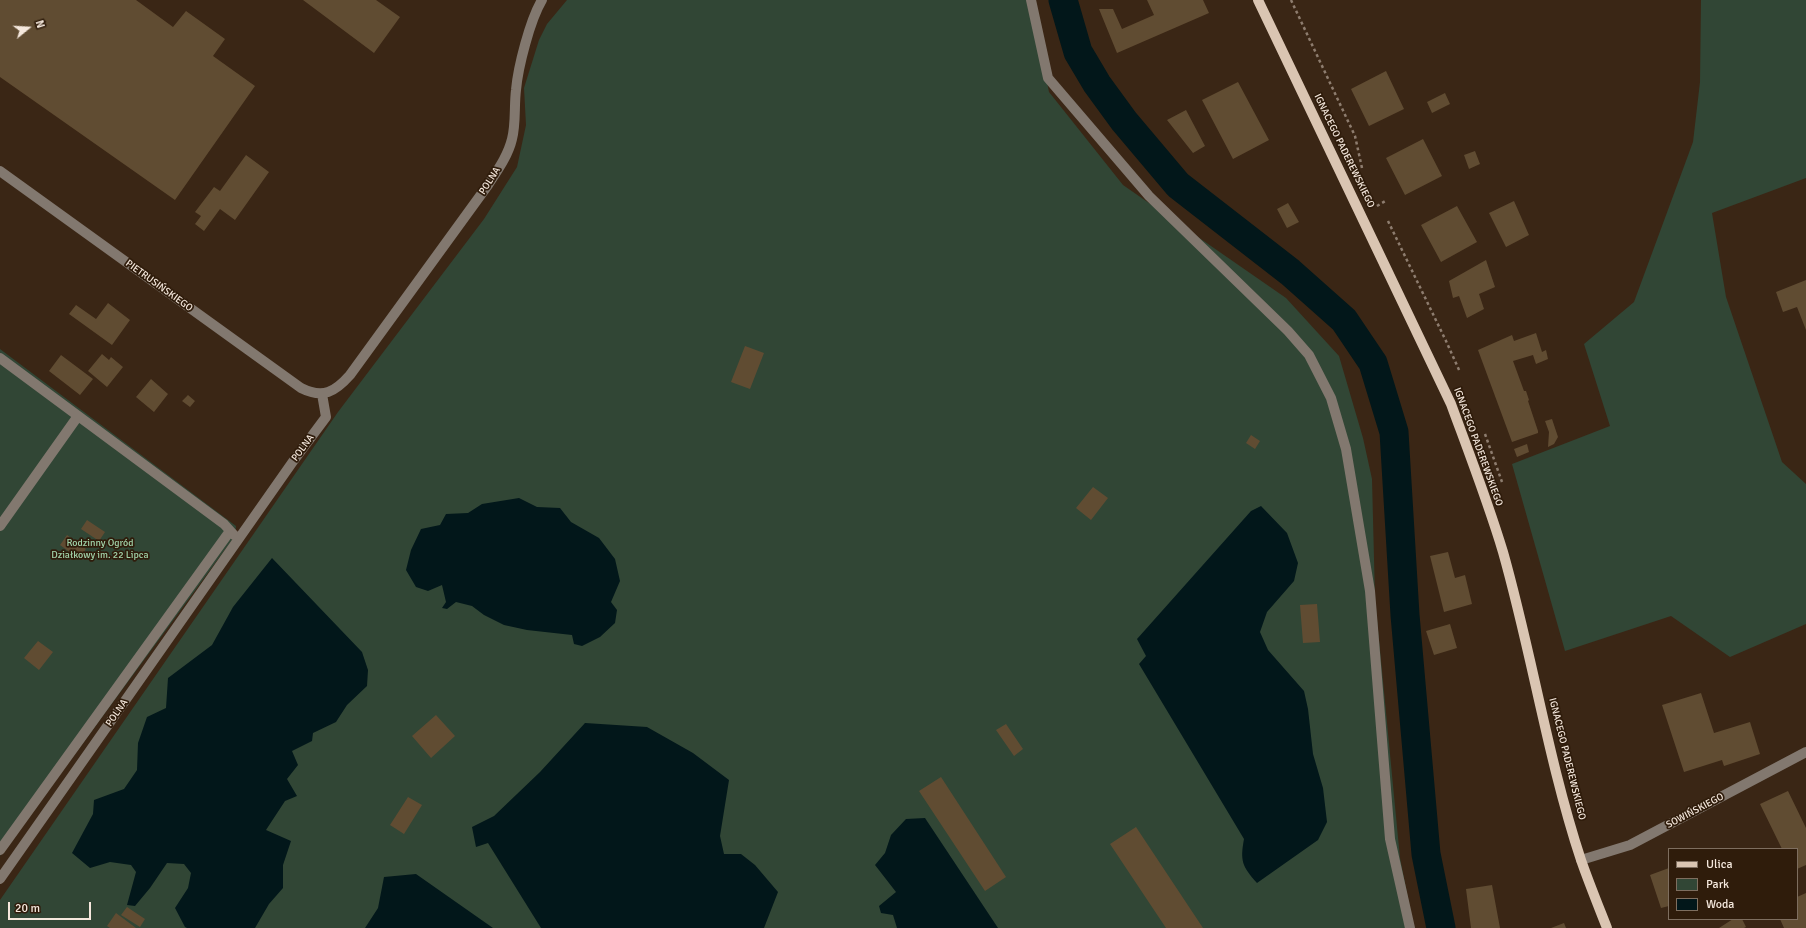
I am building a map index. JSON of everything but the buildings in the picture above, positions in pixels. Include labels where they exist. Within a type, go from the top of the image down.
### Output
[{"type":"main road","name":"IGNACEGO PADEREWSKIEGO","points":[[1258,0],[1454,411],[1474,465],[1502,552],[1524,632],[1557,771],[1581,860],[1607,928]]},
{"type":"street","name":"POLNA","points":[[0,879],[326,417],[322,394],[340,386],[350,375],[484,192],[503,162],[512,139],[516,88],[528,34],[542,0]]},
{"type":"street","points":[[1032,0],[1048,78],[1149,196],[1288,331],[1309,355],[1331,398],[1346,449],[1370,591],[1390,839],[1410,928]]},
{"type":"street","name":"PIETRUSIŃSKIEGO","points":[[0,171],[301,388],[312,393],[322,394]]},
{"type":"street","points":[[0,358],[224,524],[235,536],[240,538]]},
{"type":"street","points":[[0,526],[78,416]]},
{"type":"street","points":[[0,850],[230,531]]},
{"type":"street","name":"SOWIŃSKIEGO","points":[[1581,860],[1630,845],[1806,752]]},
{"type":"path","points":[[1374,207],[1387,200]]},
{"type":"green space","points":[[567,0],[1032,0],[1049,92],[1123,185],[1286,298],[1339,356],[1363,438],[1372,479],[1375,598],[1400,858],[1414,928],[0,928],[0,900],[338,412],[484,219],[517,167],[526,125],[524,88],[539,40],[547,24]]},
{"type":"green space","points":[[1701,0],[1806,0],[1806,178],[1712,213],[1726,297],[1782,462],[1806,484],[1806,624],[1730,657],[1671,616],[1565,651],[1512,464],[1610,426],[1584,344],[1634,302],[1693,142],[1700,82]]},
{"type":"green space","name":"Rodzinny Ogród Działkowy im. 22 Lipca","points":[[0,349],[236,526],[235,536],[0,856]]},
{"type":"water","points":[[519,498],[537,507],[560,508],[571,522],[599,538],[615,559],[620,581],[611,602],[617,610],[615,623],[600,637],[582,646],[574,644],[572,635],[527,630],[504,625],[484,615],[472,606],[456,602],[447,609],[442,608],[446,602],[442,585],[428,591],[416,587],[406,570],[411,550],[421,529],[440,525],[446,514],[468,513],[482,504]]},
{"type":"water","points":[[1261,506],[1287,533],[1298,563],[1294,581],[1267,612],[1260,632],[1268,650],[1304,691],[1308,709],[1313,754],[1323,788],[1327,822],[1318,840],[1257,883],[1243,863],[1242,853],[1244,839],[1139,664],[1146,656],[1137,639],[1251,511]]},
{"type":"water","points":[[272,558],[362,652],[368,670],[367,686],[347,705],[336,722],[313,733],[312,741],[292,751],[298,765],[287,779],[297,796],[285,801],[266,830],[291,841],[283,865],[283,888],[269,904],[255,928],[187,928],[185,927],[175,908],[188,888],[191,873],[184,864],[167,863],[150,888],[135,906],[127,905],[136,872],[131,865],[110,862],[90,868],[72,853],[93,814],[94,800],[124,789],[137,770],[138,743],[147,717],[166,708],[168,678],[212,645],[233,607]]},
{"type":"water","points":[[585,723],[647,727],[693,753],[729,780],[720,836],[724,854],[741,854],[755,865],[778,892],[764,928],[541,928],[488,843],[476,847],[472,827],[494,816],[540,772]]},
{"type":"water","points":[[925,818],[998,928],[897,928],[893,915],[881,913],[879,906],[896,892],[875,865],[885,853],[891,835],[906,819]]},
{"type":"water","points":[[416,874],[493,928],[365,928],[378,908],[384,877]]},
{"type":"waterway","points":[[1063,0],[1078,52],[1097,84],[1124,121],[1178,185],[1290,272],[1344,320],[1373,363],[1394,432],[1405,615],[1426,854],[1441,928]]}]
